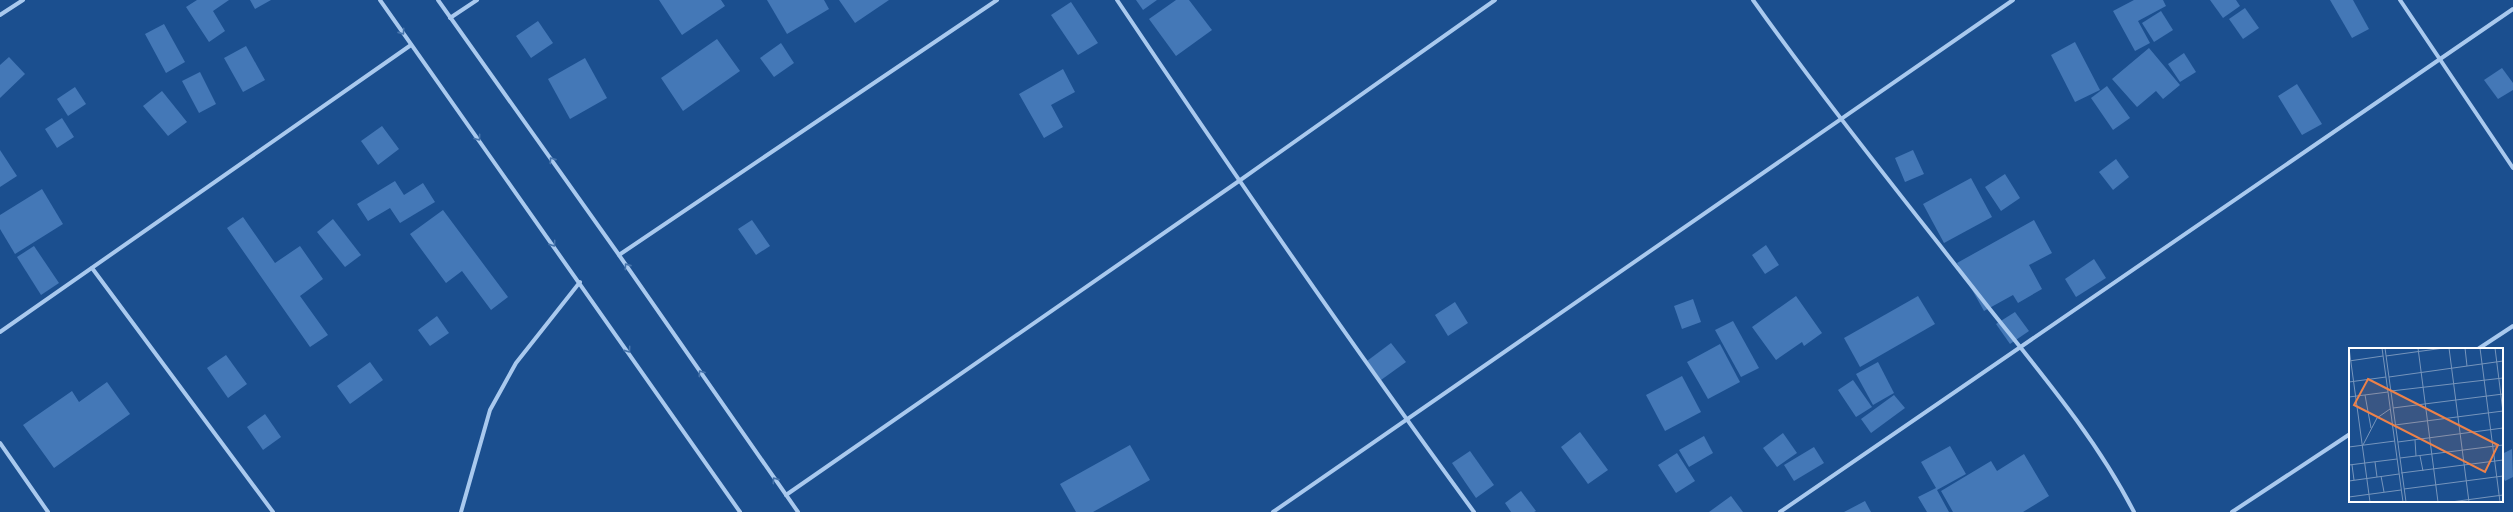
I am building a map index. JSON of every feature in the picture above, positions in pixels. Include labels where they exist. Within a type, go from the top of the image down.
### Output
[{"type":"street","points":[[0,15],[23,0]]},
{"type":"street","points":[[380,0],[580,282],[740,512]]},
{"type":"street","points":[[438,0],[619,255],[798,512]]},
{"type":"street","points":[[450,18],[477,0]]},
{"type":"street","points":[[619,255],[997,0]]},
{"type":"street","points":[[1116,0],[1239,181],[1406,419],[1474,512]]},
{"type":"street","points":[[786,495],[1239,181],[1495,0]]},
{"type":"street","points":[[1753,0],[1841,119],[2021,348],[2089,438],[2134,512]]},
{"type":"street","points":[[1273,512],[2013,0]]},
{"type":"street","points":[[2400,0],[2441,58],[2513,168]]},
{"type":"street","points":[[1780,512],[2513,9]]},
{"type":"street","points":[[0,332],[411,45]]},
{"type":"street","points":[[92,268],[273,512]]},
{"type":"street","points":[[461,512],[490,410],[516,363],[580,282]]},
{"type":"street","points":[[2480,348],[2513,326]]},
{"type":"street","points":[[2232,512],[2349,435]]},
{"type":"street","points":[[0,444],[48,512]]},
{"type":"building","points":[[197,0],[229,0],[213,11],[225,31],[209,42],[186,7]]},
{"type":"building","points":[[250,0],[271,0],[255,9]]},
{"type":"building","points":[[659,0],[721,0],[725,6],[682,35]]},
{"type":"building","points":[[767,0],[824,0],[829,9],[787,34]]},
{"type":"building","points":[[839,0],[889,0],[855,23]]},
{"type":"building","points":[[1136,0],[1157,0],[1143,10]]},
{"type":"building","points":[[1176,0],[1189,0],[1212,30],[1176,56],[1149,19]]},
{"type":"building","points":[[2134,0],[2163,0],[2166,6],[2138,21],[2150,43],[2135,51],[2113,11]]},
{"type":"building","points":[[2210,0],[2236,0],[2240,6],[2223,18]]},
{"type":"building","points":[[2330,0],[2353,0],[2369,29],[2352,38]]},
{"type":"building","points":[[1071,2],[1098,43],[1078,55],[1051,15]]},
{"type":"building","points":[[2245,8],[2259,28],[2243,39],[2229,19]]},
{"type":"building","points":[[2161,11],[2173,30],[2154,42],[2142,23]]},
{"type":"building","points":[[538,21],[553,43],[531,58],[516,36]]},
{"type":"building","points":[[164,24],[185,62],[166,73],[145,34]]},
{"type":"building","points":[[717,39],[740,71],[683,111],[661,78]]},
{"type":"building","points":[[2075,42],[2100,90],[2075,102],[2051,55]]},
{"type":"building","points":[[781,43],[794,63],[774,77],[760,58]]},
{"type":"building","points":[[246,46],[265,80],[243,92],[224,58]]},
{"type":"building","points":[[2149,48],[2180,85],[2163,99],[2156,91],[2137,107],[2112,79]]},
{"type":"building","points":[[2184,53],[2196,72],[2180,82],[2168,64]]},
{"type":"building","points":[[9,57],[25,74],[0,98],[0,65]]},
{"type":"building","points":[[585,58],[607,98],[570,119],[548,79]]},
{"type":"building","points":[[2502,68],[2513,83],[2513,90],[2498,99],[2484,80]]},
{"type":"building","points":[[1063,69],[1075,92],[1051,105],[1063,127],[1044,138],[1019,94]]},
{"type":"building","points":[[200,72],[216,104],[199,113],[182,81]]},
{"type":"building","points":[[2297,84],[2322,124],[2302,135],[2278,96]]},
{"type":"building","points":[[2107,86],[2130,118],[2113,130],[2091,98]]},
{"type":"building","points":[[75,87],[86,104],[68,116],[57,99]]},
{"type":"building","points":[[162,91],[187,122],[168,136],[143,106]]},
{"type":"building","points":[[62,118],[74,137],[57,148],[45,129]]},
{"type":"building","points":[[382,126],[399,149],[378,165],[361,141]]},
{"type":"building","points":[[0,150],[17,176],[0,187]]},
{"type":"building","points":[[1913,150],[1924,174],[1905,182],[1895,158]]},
{"type":"building","points":[[2116,159],[2129,177],[2113,190],[2099,172]]},
{"type":"building","points":[[2005,174],[2020,198],[2001,211],[1985,187]]},
{"type":"building","points":[[1971,178],[1992,217],[1944,243],[1923,204]]},
{"type":"building","points":[[395,181],[404,195],[423,183],[435,202],[400,223],[390,208],[368,221],[357,204]]},
{"type":"building","points":[[42,189],[63,224],[15,254],[0,229],[0,215]]},
{"type":"building","points":[[443,210],[508,297],[491,310],[462,271],[446,283],[410,234]]},
{"type":"building","points":[[243,217],[275,263],[300,246],[323,279],[300,296],[328,335],[310,347],[227,228]]},
{"type":"building","points":[[333,219],[361,255],[345,267],[317,232]]},
{"type":"building","points":[[752,220],[770,246],[756,255],[738,229]]},
{"type":"building","points":[[2034,220],[2052,253],[2029,265],[2042,289],[2018,303],[2013,295],[1984,311],[1957,263]]},
{"type":"building","points":[[1766,245],[1779,265],[1765,274],[1752,255]]},
{"type":"building","points":[[34,246],[59,283],[41,295],[17,257]]},
{"type":"building","points":[[2094,259],[2106,278],[2076,297],[2065,279]]},
{"type":"building","points":[[1796,296],[1822,333],[1804,346],[1802,342],[1776,360],[1752,327]]},
{"type":"building","points":[[1918,296],[1935,324],[1860,367],[1844,338]]},
{"type":"building","points":[[1693,299],[1701,322],[1682,329],[1674,306]]},
{"type":"building","points":[[1455,302],[1468,323],[1448,336],[1435,315]]},
{"type":"building","points":[[2015,312],[2029,331],[2010,344],[1996,324]]},
{"type":"building","points":[[437,316],[449,333],[430,346],[418,330]]},
{"type":"building","points":[[1733,321],[1759,368],[1741,377],[1715,330]]},
{"type":"building","points":[[1391,343],[1406,362],[1381,380],[1367,361]]},
{"type":"building","points":[[1720,344],[1740,382],[1708,399],[1687,362]]},
{"type":"building","points":[[226,355],[247,384],[228,398],[207,368]]},
{"type":"building","points":[[370,362],[383,380],[350,404],[337,386]]},
{"type":"building","points":[[1878,362],[1894,393],[1873,405],[1856,374]]},
{"type":"building","points":[[1682,376],[1701,412],[1665,431],[1646,395]]},
{"type":"building","points":[[1853,380],[1872,407],[1856,417],[1838,390]]},
{"type":"building","points":[[107,382],[130,414],[54,468],[23,425],[72,391],[79,402]]},
{"type":"building","points":[[1894,395],[1905,408],[1871,433],[1861,419]]},
{"type":"building","points":[[265,414],[281,437],[263,450],[247,427]]},
{"type":"building","points":[[1580,432],[1608,470],[1588,484],[1561,447]]},
{"type":"building","points":[[1783,433],[1797,453],[1777,467],[1763,448]]},
{"type":"building","points":[[1704,436],[1713,453],[1689,467],[1679,450]]},
{"type":"building","points":[[1130,445],[1150,480],[1093,512],[1076,512],[1060,484]]},
{"type":"building","points":[[1950,446],[1966,474],[1937,490],[1949,512],[1927,512],[1918,497],[1936,488],[1921,462]]},
{"type":"building","points":[[1814,447],[1824,463],[1794,481],[1784,465]]},
{"type":"building","points":[[2512,449],[2513,477],[2505,481],[2503,477],[2503,454]]},
{"type":"building","points":[[1470,451],[1494,485],[1476,498],[1452,463]]},
{"type":"building","points":[[1677,453],[1695,481],[1676,493],[1658,465]]},
{"type":"building","points":[[2024,454],[2049,496],[2023,512],[1953,512],[1941,491],[1991,461],[1997,471]]},
{"type":"building","points":[[1521,491],[1536,511],[1511,512],[1505,503]]},
{"type":"building","points":[[1731,496],[1743,512],[1709,512]]},
{"type":"building","points":[[1865,501],[1871,512],[1844,512]]}]
